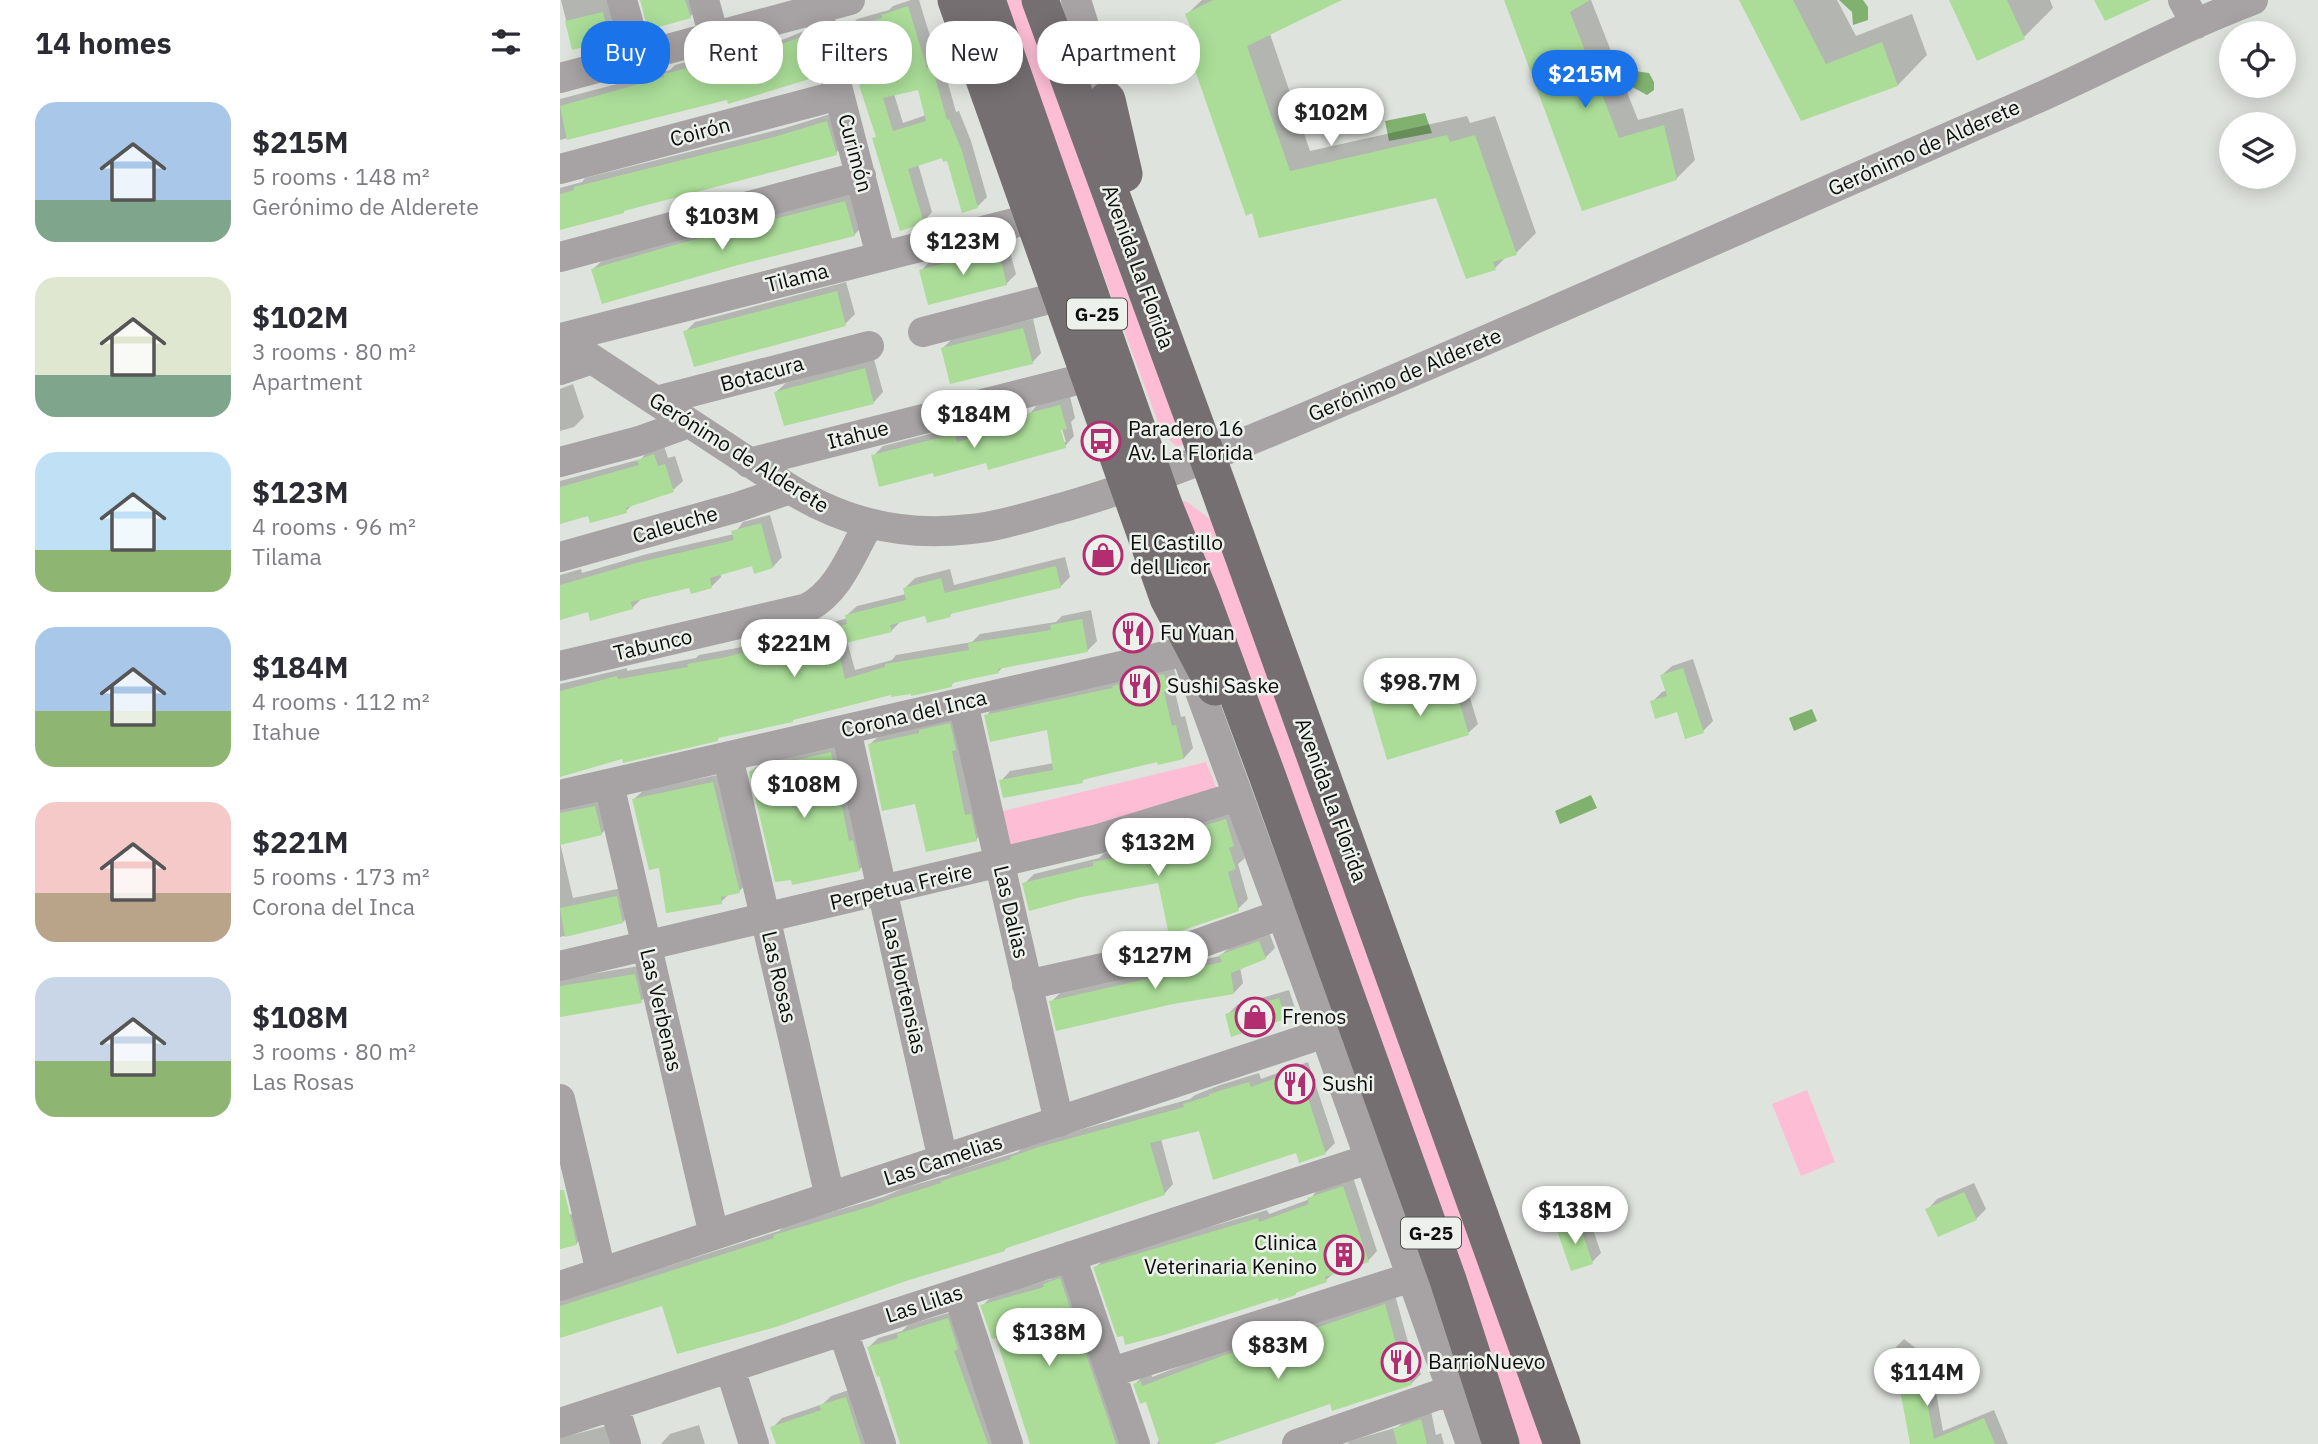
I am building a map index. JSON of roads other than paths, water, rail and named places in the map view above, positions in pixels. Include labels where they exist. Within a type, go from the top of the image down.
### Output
[{"type":"main road","points":[[956,0],[1089,377],[1141,483],[1168,598],[1206,671],[1267,775]]},
{"type":"main road","name":"G-25","points":[[987,0],[1033,133],[1141,483],[1267,775],[1448,1280],[1502,1444]]},
{"type":"main road","name":"Avenida La Florida","points":[[1040,0],[1562,1444]]},
{"type":"main road","points":[[1107,100],[1123,172],[1134,262]]},
{"type":"main road","points":[[1033,133],[1061,296]]},
{"type":"main road","points":[[1370,1063],[1379,1071],[1399,1072],[1412,1063],[1418,1045]]},
{"type":"street","points":[[622,0],[628,21]]},
{"type":"street","points":[[704,0],[710,21]]},
{"type":"street","points":[[761,21],[799,8],[850,0]]},
{"type":"street","points":[[1076,0],[1107,100]]},
{"type":"street","name":"Gerónimo de Alderete","points":[[560,338],[827,511],[868,525],[921,532],[975,529],[1001,524],[1141,483],[1208,459],[1471,347],[2073,83],[2190,12],[2253,0]]},
{"type":"street","name":"Curimón","points":[[799,8],[839,95],[881,256]]},
{"type":"street","points":[[560,77],[581,72]]},
{"type":"street","name":"Coirón","points":[[560,169],[839,95]]},
{"type":"street","points":[[560,257],[861,176]]},
{"type":"street","name":"Tilama","points":[[560,338],[1034,218]]},
{"type":"street","points":[[923,332],[1061,296]]},
{"type":"street","name":"Botacura","points":[[656,401],[869,346]]},
{"type":"street","points":[[560,370],[592,359]]},
{"type":"street","name":"Itahue","points":[[750,463],[1089,377]]},
{"type":"street","points":[[560,463],[639,441],[689,423]]},
{"type":"street","name":"Caleuche","points":[[560,557],[738,507],[790,489]]},
{"type":"street","name":"Tabunco","points":[[560,666],[807,608],[828,594],[836,584],[868,525]]},
{"type":"street","points":[[1168,598],[1471,1444]]},
{"type":"street","name":"Corona del Inca","points":[[560,795],[1186,652]]},
{"type":"street","name":"Las Dalias","points":[[962,703],[1059,1122]]},
{"type":"street","name":"Las Hortensias","points":[[846,730],[943,1160]]},
{"type":"street","name":"Las Rosas","points":[[728,757],[830,1197]]},
{"type":"street","name":"Las Verbenas","points":[[609,784],[714,1235]]},
{"type":"street","name":"Perpetua Freire","points":[[560,965],[1000,864],[1130,831],[1238,796]]},
{"type":"street","points":[[1027,985],[1175,952],[1282,914]]},
{"type":"street","name":"Las Camelias","points":[[560,1286],[1325,1033]]},
{"type":"street","points":[[560,1099],[601,1272]]},
{"type":"street","name":"Las Lilas","points":[[560,1423],[1369,1159]]},
{"type":"street","points":[[1072,1256],[1135,1444]]},
{"type":"street","points":[[1112,1372],[1412,1277]]},
{"type":"street","points":[[958,1293],[1008,1444]]},
{"type":"street","points":[[843,1331],[881,1444]]},
{"type":"street","points":[[730,1368],[754,1444]]},
{"type":"street","points":[[1297,1444],[1451,1390]]},
{"type":"street","points":[[614,1406],[626,1444]]},
{"type":"place","name":"Paradero 16 Av. La Florida","points":[[1101,441]]},
{"type":"place","name":"El Castillo del Licor","points":[[1103,555]]},
{"type":"place","name":"Fu Yuan","points":[[1133,633]]},
{"type":"place","name":"Sushi Saske","points":[[1140,686]]},
{"type":"place","name":"Frenos","points":[[1255,1017]]},
{"type":"place","name":"Sushi","points":[[1295,1084]]},
{"type":"place","name":"Clinica Veterinaria Kenino","points":[[1344,1255]]},
{"type":"place","name":"BarrioNuevo","points":[[1401,1362]]}]
